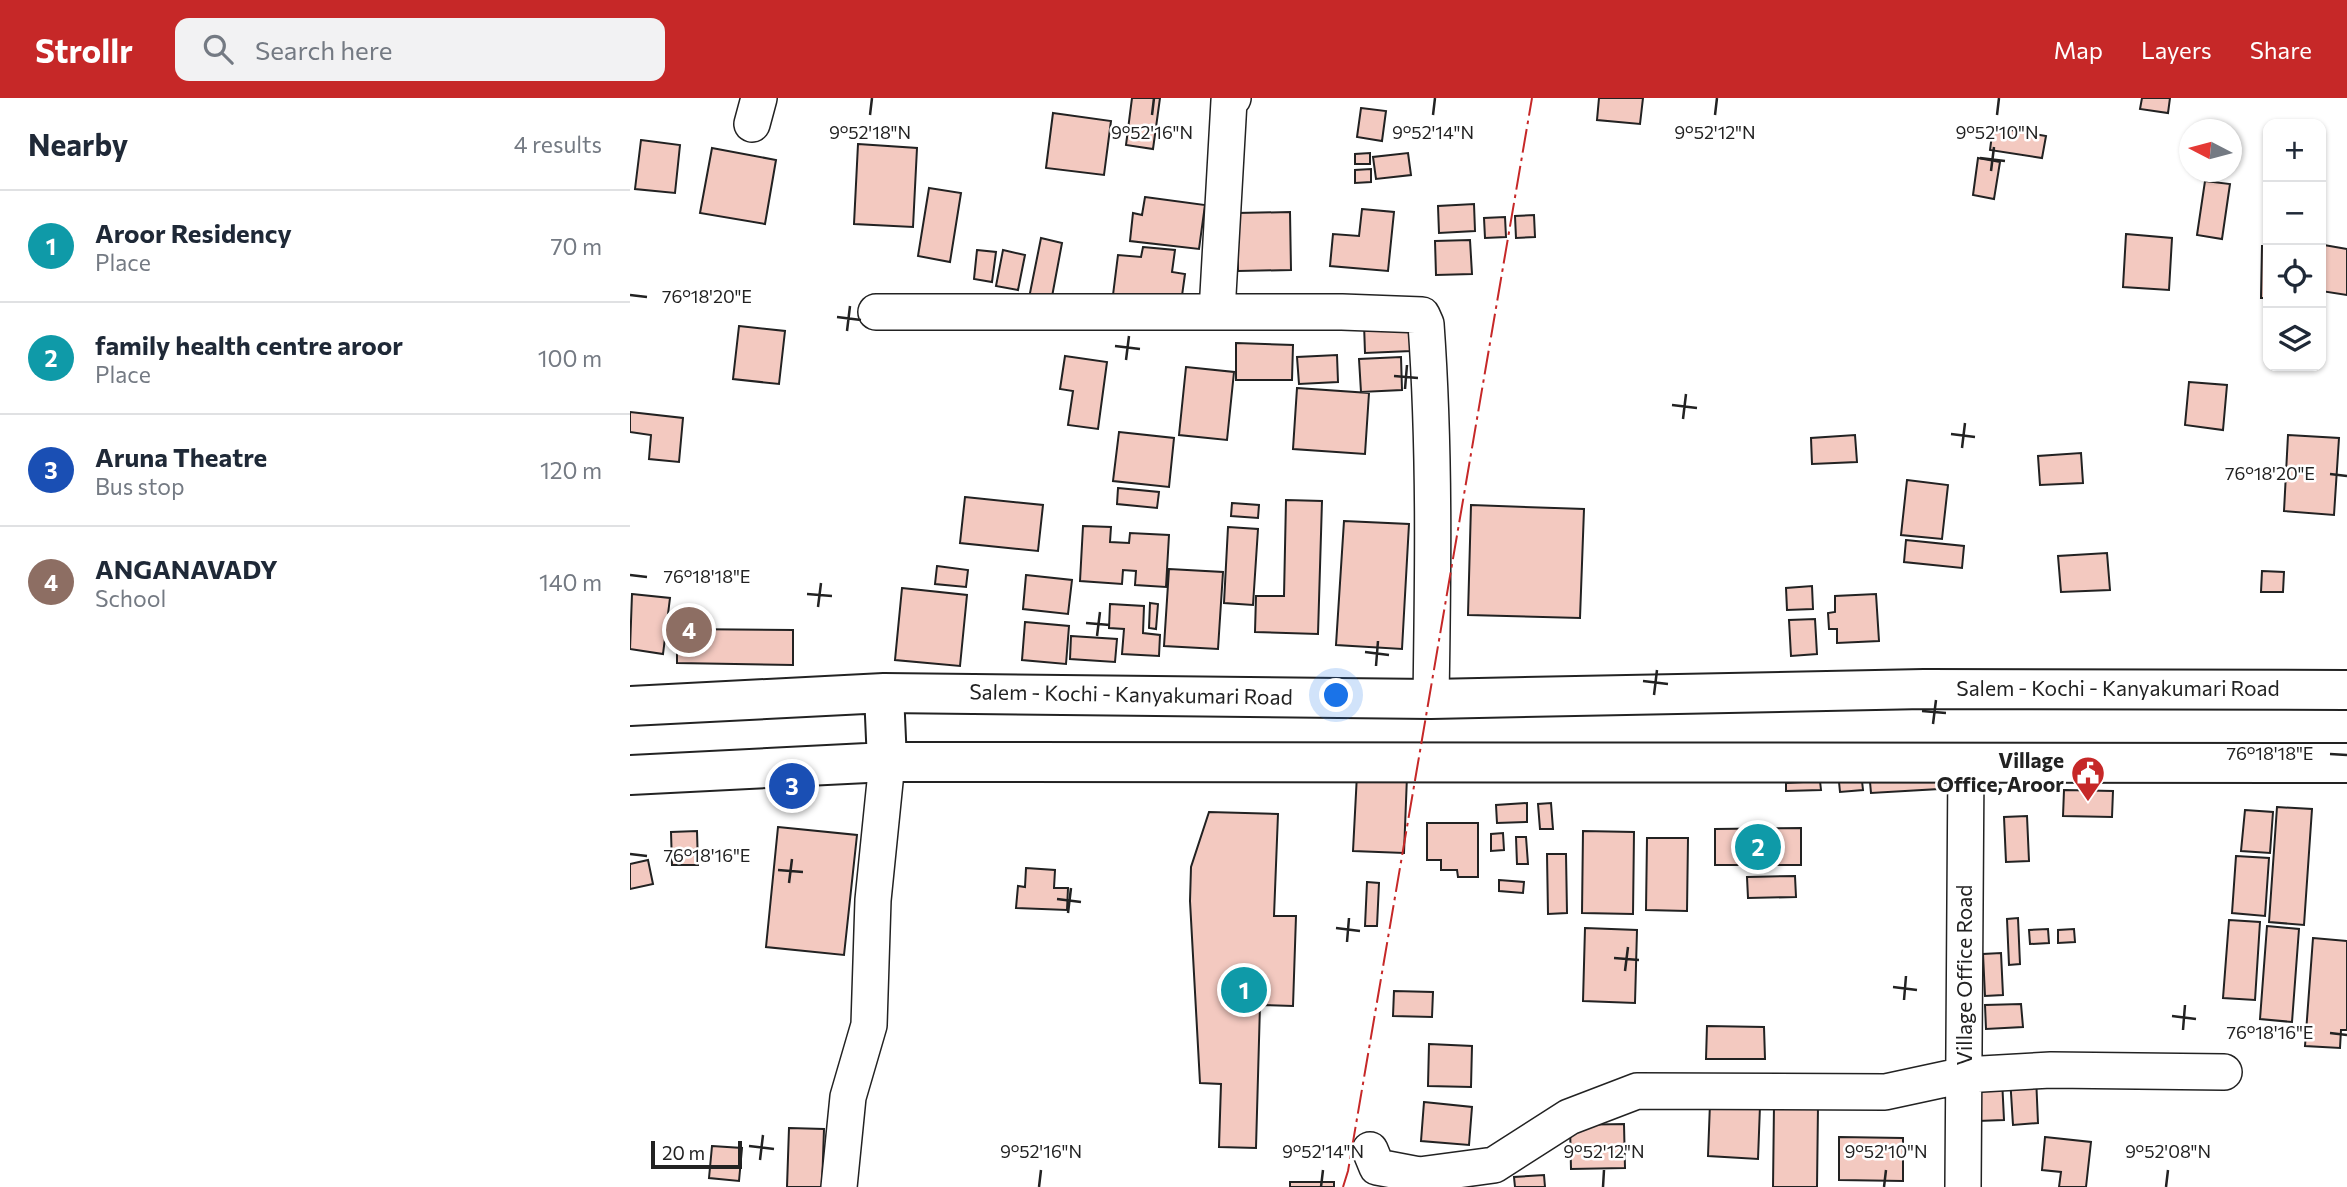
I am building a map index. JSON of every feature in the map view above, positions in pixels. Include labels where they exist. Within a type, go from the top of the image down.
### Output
[{"type":"highway","name":"Salem - Kochi - Kanyakumari Road","points":[[630,706],[884,693],[1431,699],[1924,689],[2347,690]]},
{"type":"highway","points":[[884,693],[887,762]]},
{"type":"highway","points":[[630,775],[887,762],[2347,763]]},
{"type":"street","points":[[1217,312],[1229,101],[1233,98]]},
{"type":"street","points":[[876,312],[1342,312],[1422,315],[1426,324],[1431,386],[1431,699]]},
{"type":"street","points":[[839,1187],[848,1097],[869,1025],[873,900],[887,762]]},
{"type":"street","name":"Village Office Road","points":[[1963,1187],[1966,762]]},
{"type":"street","points":[[1370,1150],[1377,1167],[1419,1175],[1494,1165],[1569,1116],[1637,1091],[1885,1091],[1964,1075],[2051,1070],[2224,1072]]},
{"type":"building","points":[[1132,98],[1160,98],[1153,149],[1126,145]]},
{"type":"building","points":[[1599,98],[1643,98],[1640,124],[1597,120]]},
{"type":"building","points":[[2142,98],[2170,98],[2168,113],[2140,109]]},
{"type":"building","points":[[1361,108],[1386,111],[1382,141],[1357,137]]},
{"type":"building","points":[[1053,113],[1111,121],[1104,175],[1046,168]]},
{"type":"building","points":[[1993,127],[2046,136],[2042,158],[1990,150]]},
{"type":"building","points":[[641,140],[680,145],[675,193],[635,189]]},
{"type":"building","points":[[858,144],[917,148],[913,227],[854,224]]},
{"type":"building","points":[[712,148],[776,160],[765,224],[700,213]]},
{"type":"building","points":[[1370,153],[1370,164],[1355,164],[1355,154]]},
{"type":"building","points":[[1408,153],[1411,175],[1376,179],[1373,157]]},
{"type":"building","points":[[1978,158],[2000,162],[1994,199],[1973,195]]},
{"type":"building","points":[[1371,169],[1371,182],[1355,183],[1355,170]]},
{"type":"building","points":[[2205,182],[2230,184],[2222,239],[2197,235]]},
{"type":"building","points":[[929,188],[961,193],[950,262],[918,256]]},
{"type":"building","points":[[1145,197],[1205,205],[1199,249],[1130,241],[1133,213],[1142,215]]},
{"type":"building","points":[[1474,204],[1475,231],[1439,233],[1438,206]]},
{"type":"building","points":[[1362,209],[1394,212],[1388,271],[1330,266],[1333,234],[1359,236]]},
{"type":"building","points":[[1290,212],[1291,270],[1238,271],[1237,213]]},
{"type":"building","points":[[1534,215],[1535,237],[1516,238],[1515,216]]},
{"type":"building","points":[[1505,217],[1506,237],[1485,238],[1484,218]]},
{"type":"building","points":[[2126,234],[2172,238],[2169,290],[2123,287]]},
{"type":"building","points":[[1041,238],[1062,243],[1051,302],[1029,298]]},
{"type":"building","points":[[1470,240],[1472,274],[1436,275],[1435,241]]},
{"type":"building","points":[[2326,245],[2347,249],[2347,295],[2326,292]]},
{"type":"building","points":[[2262,246],[2263,246],[2263,298]]},
{"type":"building","points":[[1143,247],[1175,250],[1172,272],[1185,274],[1181,303],[1113,295],[1118,255],[1141,257]]},
{"type":"building","points":[[977,250],[996,252],[992,282],[974,279]]},
{"type":"building","points":[[1003,250],[1025,255],[1018,290],[996,286]]},
{"type":"building","points":[[1409,322],[1411,351],[1365,353],[1364,324]]},
{"type":"building","points":[[739,326],[785,331],[779,384],[733,379]]},
{"type":"building","points":[[1236,343],[1293,345],[1292,380],[1236,380]]},
{"type":"building","points":[[1337,355],[1338,382],[1299,384],[1297,357]]},
{"type":"building","points":[[1065,356],[1107,362],[1098,429],[1068,425],[1073,391],[1060,389]]},
{"type":"building","points":[[1401,357],[1402,390],[1361,392],[1359,359]]},
{"type":"building","points":[[1186,367],[1234,372],[1227,440],[1179,435]]},
{"type":"building","points":[[2189,382],[2227,385],[2223,430],[2185,425]]},
{"type":"building","points":[[1297,388],[1369,393],[1365,454],[1293,449]]},
{"type":"building","points":[[630,412],[683,418],[679,462],[649,459],[651,435],[630,432]]},
{"type":"building","points":[[1119,432],[1174,438],[1169,487],[1113,481]]},
{"type":"building","points":[[1855,435],[1857,462],[1812,464],[1811,438]]},
{"type":"building","points":[[2288,435],[2339,438],[2334,515],[2284,511]]},
{"type":"building","points":[[2081,453],[2083,483],[2040,485],[2038,456]]},
{"type":"building","points":[[1907,480],[1948,485],[1942,539],[1901,535]]},
{"type":"building","points":[[1118,488],[1159,492],[1157,508],[1117,504]]},
{"type":"building","points":[[965,497],[1043,505],[1038,551],[960,543]]},
{"type":"building","points":[[1286,500],[1322,501],[1318,634],[1255,632],[1256,596],[1284,596]]},
{"type":"building","points":[[1232,503],[1259,505],[1258,518],[1231,516]]},
{"type":"building","points":[[1471,505],[1584,509],[1580,618],[1468,615]]},
{"type":"building","points":[[1344,521],[1409,524],[1402,649],[1336,645]]},
{"type":"building","points":[[1083,526],[1111,527],[1110,542],[1129,543],[1130,533],[1169,535],[1166,587],[1135,585],[1136,571],[1123,570],[1122,584],[1080,581]]},
{"type":"building","points":[[1228,527],[1258,529],[1253,605],[1224,603]]},
{"type":"building","points":[[1906,540],[1964,546],[1962,568],[1904,562]]},
{"type":"building","points":[[2107,553],[2110,590],[2061,592],[2058,556]]},
{"type":"building","points":[[937,566],[968,570],[966,587],[935,584]]},
{"type":"building","points":[[1169,569],[1223,572],[1218,649],[1164,646]]},
{"type":"building","points":[[2262,571],[2284,572],[2283,592],[2261,592]]},
{"type":"building","points":[[1026,575],[1072,580],[1068,614],[1023,609]]},
{"type":"building","points":[[1812,586],[1813,609],[1787,610],[1786,588]]},
{"type":"building","points":[[902,588],[967,595],[960,666],[895,660]]},
{"type":"building","points":[[632,594],[670,598],[663,654],[630,649]]},
{"type":"building","points":[[1876,594],[1879,641],[1837,643],[1837,629],[1829,629],[1828,613],[1835,612],[1835,596]]},
{"type":"building","points":[[1150,603],[1158,604],[1156,629],[1149,628]]},
{"type":"building","points":[[1110,604],[1144,606],[1143,633],[1160,635],[1159,656],[1122,654],[1124,629],[1109,628]]},
{"type":"building","points":[[1815,619],[1817,654],[1791,656],[1789,620]]},
{"type":"building","points":[[1025,622],[1069,626],[1066,664],[1022,660]]},
{"type":"building","points":[[677,629],[793,630],[793,665],[677,663]]},
{"type":"building","points":[[1071,636],[1117,639],[1115,662],[1070,659]]},
{"type":"building","points":[[1357,774],[1407,776],[1404,853],[1353,851]]},
{"type":"building","points":[[1938,778],[1939,789],[1871,793],[1870,782]]},
{"type":"building","points":[[1820,781],[1821,790],[1786,791],[1786,783]]},
{"type":"building","points":[[1862,781],[1863,790],[1840,792],[1839,782]]},
{"type":"building","name":"Village Office, Aroor","points":[[2064,790],[2113,791],[2112,817],[2063,816]]},
{"type":"building","points":[[1527,803],[1527,822],[1497,823],[1496,805]]},
{"type":"building","points":[[1551,803],[1553,829],[1540,829],[1538,804]]},
{"type":"building","points":[[2277,807],[2312,809],[2304,925],[2269,922]]},
{"type":"building","points":[[2245,810],[2273,812],[2270,853],[2241,851]]},
{"type":"building","points":[[1209,812],[1278,814],[1274,916],[1296,916],[1293,1006],[1260,1005],[1256,1148],[1219,1147],[1221,1084],[1200,1083],[1190,901],[1191,867]]},
{"type":"building","points":[[2027,816],[2029,861],[2006,862],[2004,817]]},
{"type":"building","points":[[1427,823],[1478,823],[1478,877],[1458,877],[1457,870],[1441,870],[1441,860],[1427,860]]},
{"type":"building","points":[[778,827],[857,835],[844,955],[766,947]]},
{"type":"building","points":[[1801,828],[1801,865],[1715,865],[1715,829]]},
{"type":"building","points":[[697,831],[698,865],[672,865],[671,832]]},
{"type":"building","points":[[1583,831],[1634,832],[1633,914],[1582,913]]},
{"type":"building","points":[[1503,833],[1504,850],[1491,851],[1491,834]]},
{"type":"building","points":[[1516,837],[1526,837],[1528,864],[1517,864]]},
{"type":"building","points":[[1647,838],[1688,838],[1687,911],[1646,910]]},
{"type":"building","points":[[1547,854],[1566,854],[1567,913],[1548,914]]},
{"type":"building","points":[[2236,856],[2269,858],[2265,916],[2232,913]]},
{"type":"building","points":[[648,860],[653,884],[630,889],[630,864]]},
{"type":"building","points":[[1026,868],[1055,870],[1054,888],[1068,888],[1067,910],[1016,908],[1018,886],[1025,887]]},
{"type":"building","points":[[1795,876],[1796,897],[1748,898],[1747,877]]},
{"type":"building","points":[[1499,880],[1524,882],[1523,893],[1499,891]]},
{"type":"building","points":[[1367,882],[1379,883],[1377,926],[1365,926]]},
{"type":"building","points":[[2018,918],[2020,964],[2009,965],[2007,919]]},
{"type":"building","points":[[2229,920],[2260,922],[2255,1000],[2223,998]]},
{"type":"building","points":[[2267,926],[2299,929],[2292,1022],[2260,1019]]},
{"type":"building","points":[[1585,928],[1637,930],[1635,1003],[1583,1001]]},
{"type":"building","points":[[2048,929],[2049,943],[2030,944],[2029,930]]},
{"type":"building","points":[[2074,929],[2075,942],[2058,943],[2058,930]]},
{"type":"building","points":[[2313,938],[2347,941],[2347,1030],[2341,1030],[2340,1048],[2305,1046]]},
{"type":"building","points":[[2001,953],[2003,995],[1985,996],[1983,954]]},
{"type":"building","points":[[1394,991],[1433,992],[1432,1017],[1393,1016]]},
{"type":"building","points":[[2021,1004],[2023,1027],[1986,1029],[1985,1005]]},
{"type":"building","points":[[1707,1026],[1764,1027],[1765,1059],[1706,1059]]},
{"type":"building","points":[[1429,1044],[1472,1046],[1471,1087],[1428,1086]]},
{"type":"building","points":[[2036,1076],[2038,1123],[2013,1125],[2010,1077]]},
{"type":"building","points":[[2002,1079],[2004,1120],[1978,1121],[1976,1080]]},
{"type":"building","points":[[1424,1102],[1472,1107],[1469,1145],[1421,1141]]},
{"type":"building","points":[[1710,1103],[1760,1106],[1758,1159],[1708,1156]]},
{"type":"building","points":[[1774,1105],[1818,1106],[1817,1187],[1773,1187]]},
{"type":"building","points":[[1624,1124],[1625,1168],[1571,1169],[1570,1125]]},
{"type":"building","points":[[789,1128],[824,1129],[822,1187],[787,1187]]},
{"type":"building","points":[[1839,1137],[1903,1138],[1903,1181],[1839,1180]]},
{"type":"building","points":[[2045,1137],[2091,1142],[2086,1187],[2059,1187],[2061,1172],[2042,1170]]},
{"type":"building","points":[[712,1146],[742,1148],[739,1181],[709,1178]]},
{"type":"building","points":[[1544,1175],[1545,1187],[1515,1187],[1514,1177]]},
{"type":"building","points":[[1290,1182],[1334,1182],[1334,1187],[1290,1187]]},
{"type":"power","points":[[1343,1187],[1348,1171],[1532,98]]},
{"type":"place","name":"ANGANAVADY","points":[[689,630]]},
{"type":"place","name":"Aruna Theatre","points":[[792,786]]},
{"type":"place","name":"Village Office, Aroor","points":[[2088,803]]},
{"type":"place","name":"family health centre aroor","points":[[1758,847]]},
{"type":"place","name":"Aroor Residency","points":[[1244,990]]}]
